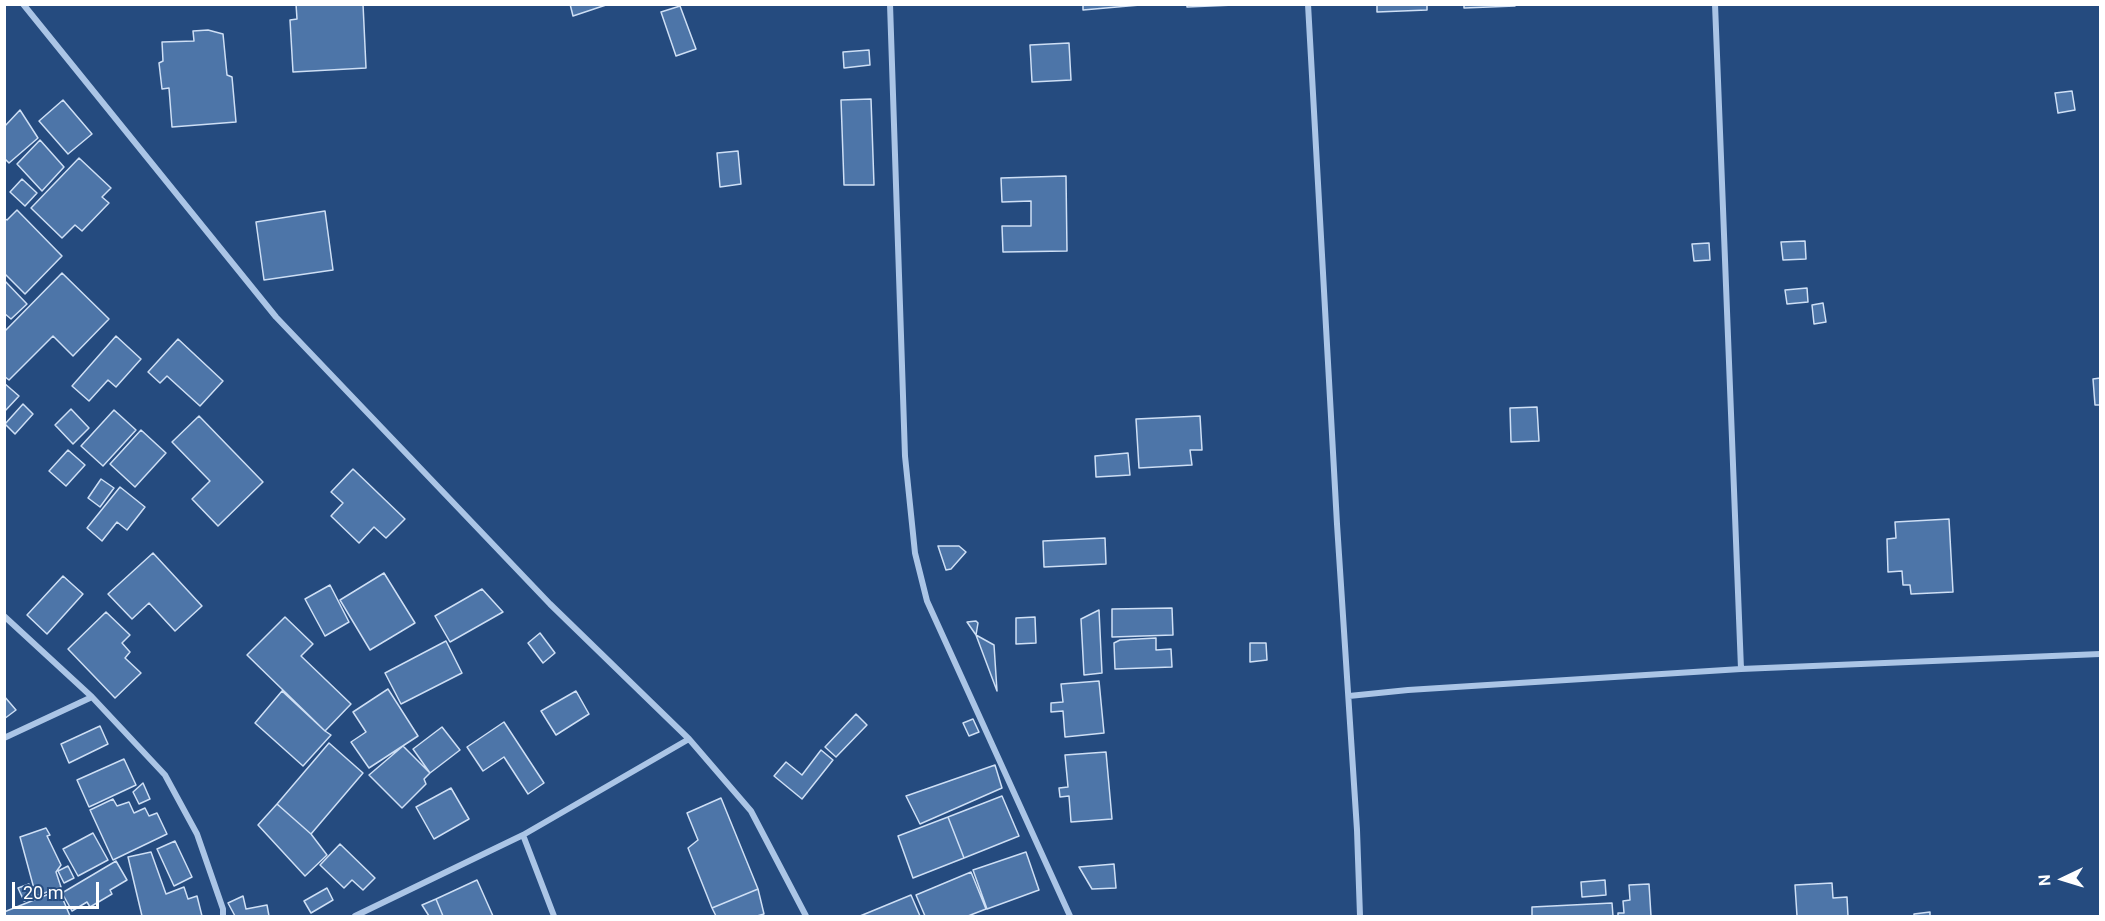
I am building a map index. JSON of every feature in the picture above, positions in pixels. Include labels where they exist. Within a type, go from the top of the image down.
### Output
[{"type":"street","points":[[22,4],[276,316],[550,603],[689,739],[751,811],[806,916]]},
{"type":"street","points":[[890,4],[905,456],[915,553],[927,601],[1070,916]]},
{"type":"street","points":[[1308,4],[1360,916]]},
{"type":"street","points":[[1715,4],[1741,669]]},
{"type":"street","points":[[4,616],[92,697],[165,775],[197,834],[223,909],[223,916]]},
{"type":"street","points":[[1349,696],[1408,690],[1741,669],[2100,654]]},
{"type":"street","points":[[4,738],[92,697]]},
{"type":"street","points":[[356,916],[523,835],[689,739]]},
{"type":"street","points":[[523,835],[554,916]]},
{"type":"building","points":[[296,4],[363,4],[366,68],[293,72],[290,20],[297,19]]},
{"type":"building","points":[[570,4],[609,4],[573,16]]},
{"type":"building","points":[[1083,4],[1140,4],[1140,5],[1083,10]]},
{"type":"building","points":[[1187,4],[1234,4],[1234,5],[1187,7]]},
{"type":"building","points":[[1377,4],[1427,4],[1427,10],[1377,12]]},
{"type":"building","points":[[1464,4],[1515,4],[1515,6],[1464,8]]},
{"type":"building","points":[[680,6],[696,49],[676,56],[661,12]]},
{"type":"building","points":[[208,30],[223,34],[227,75],[232,77],[236,122],[172,127],[169,88],[162,89],[159,63],[163,61],[162,42],[194,41],[193,31]]},
{"type":"building","points":[[1069,43],[1071,80],[1032,82],[1030,45]]},
{"type":"building","points":[[869,50],[870,65],[844,68],[843,52]]},
{"type":"building","points":[[2072,91],[2075,110],[2058,113],[2055,93]]},
{"type":"building","points":[[871,99],[874,185],[844,185],[841,100]]},
{"type":"building","points":[[63,100],[92,134],[68,154],[39,121]]},
{"type":"building","points":[[20,110],[38,138],[9,163],[4,158],[4,127]]},
{"type":"building","points":[[40,140],[64,167],[42,191],[17,164]]},
{"type":"building","points":[[738,151],[741,184],[720,187],[717,153]]},
{"type":"building","points":[[79,158],[111,188],[102,197],[109,203],[82,231],[75,225],[62,238],[31,208]]},
{"type":"building","points":[[1066,176],[1067,251],[1003,252],[1002,226],[1031,226],[1031,201],[1002,202],[1001,178]]},
{"type":"building","points":[[22,179],[37,193],[25,206],[10,192]]},
{"type":"building","points":[[17,210],[62,256],[25,294],[4,273],[4,218],[7,220]]},
{"type":"building","points":[[325,211],[333,270],[264,280],[256,222]]},
{"type":"building","points":[[1805,241],[1806,259],[1783,260],[1781,242]]},
{"type":"building","points":[[1709,243],[1710,260],[1694,261],[1692,244]]},
{"type":"building","points":[[62,273],[109,319],[73,356],[53,336],[9,380],[4,376],[4,332]]},
{"type":"building","points":[[4,280],[27,304],[11,319],[4,313]]},
{"type":"building","points":[[1807,288],[1808,302],[1787,304],[1785,290]]},
{"type":"building","points":[[1823,303],[1826,322],[1814,324],[1812,305]]},
{"type":"building","points":[[116,336],[141,359],[116,387],[108,380],[89,401],[72,386]]},
{"type":"building","points":[[178,339],[223,381],[200,406],[167,376],[160,383],[148,372]]},
{"type":"building","points":[[2100,378],[2100,405],[2095,405],[2093,379]]},
{"type":"building","points":[[4,383],[19,396],[4,412]]},
{"type":"building","points":[[23,404],[33,414],[15,434],[5,424]]},
{"type":"building","points":[[1537,407],[1539,441],[1511,442],[1510,408]]},
{"type":"building","points":[[71,409],[89,428],[73,444],[55,425]]},
{"type":"building","points":[[114,410],[136,430],[103,466],[81,446]]},
{"type":"building","points":[[199,416],[263,482],[218,526],[192,499],[210,481],[172,442]]},
{"type":"building","points":[[1200,416],[1202,450],[1190,450],[1192,465],[1139,468],[1136,419]]},
{"type":"building","points":[[141,430],[166,453],[135,487],[110,464]]},
{"type":"building","points":[[68,450],[85,465],[66,486],[49,471]]},
{"type":"building","points":[[1128,453],[1130,475],[1096,477],[1095,456]]},
{"type":"building","points":[[353,469],[405,519],[386,538],[374,527],[359,543],[331,516],[343,503],[331,492]]},
{"type":"building","points":[[101,479],[114,488],[100,507],[88,498]]},
{"type":"building","points":[[120,487],[145,507],[127,530],[117,522],[102,541],[87,528]]},
{"type":"building","points":[[1949,519],[1953,592],[1911,594],[1910,585],[1903,585],[1902,571],[1888,572],[1887,539],[1896,538],[1895,522]]},
{"type":"building","points":[[1105,538],[1106,564],[1044,567],[1043,541]]},
{"type":"building","points":[[938,546],[959,546],[966,552],[951,569],[946,570]]},
{"type":"building","points":[[153,553],[202,606],[175,631],[149,603],[132,619],[108,594]]},
{"type":"building","points":[[384,573],[415,623],[370,650],[340,600]]},
{"type":"building","points":[[63,576],[83,594],[47,634],[27,615]]},
{"type":"building","points":[[330,585],[349,622],[325,636],[305,599]]},
{"type":"building","points":[[482,589],[503,612],[450,642],[435,616]]},
{"type":"building","points":[[1172,608],[1173,635],[1112,637],[1112,609]]},
{"type":"building","points":[[1099,610],[1102,673],[1084,675],[1081,619]]},
{"type":"building","points":[[106,612],[130,635],[122,643],[130,652],[125,658],[141,673],[115,698],[68,649]]},
{"type":"building","points":[[285,617],[313,644],[301,656],[351,704],[325,731],[247,655]]},
{"type":"building","points":[[1035,617],[1036,643],[1016,644],[1016,618]]},
{"type":"building","points":[[976,621],[978,623],[976,635],[967,622]]},
{"type":"building","points":[[540,633],[555,653],[543,663],[528,643]]},
{"type":"building","points":[[976,635],[994,645],[997,691]]},
{"type":"building","points":[[1156,638],[1156,650],[1171,649],[1172,667],[1115,669],[1114,643],[1120,640]]},
{"type":"building","points":[[446,641],[462,673],[401,704],[385,673]]},
{"type":"building","points":[[1250,643],[1266,643],[1267,660],[1250,662]]},
{"type":"building","points":[[1099,681],[1104,733],[1065,737],[1063,711],[1051,712],[1051,703],[1063,702],[1061,684]]},
{"type":"building","points":[[388,689],[418,736],[369,768],[351,742],[366,732],[353,712]]},
{"type":"building","points":[[282,691],[331,735],[303,766],[255,723]]},
{"type":"building","points":[[576,691],[589,714],[556,735],[541,711]]},
{"type":"building","points":[[4,696],[16,710],[4,719]]},
{"type":"building","points":[[856,714],[867,725],[836,757],[825,747]]},
{"type":"building","points":[[973,719],[979,732],[969,736],[963,723]]},
{"type":"building","points":[[504,722],[544,783],[528,794],[504,757],[483,771],[467,747]]},
{"type":"building","points":[[100,726],[108,744],[69,763],[61,744]]},
{"type":"building","points":[[442,727],[460,750],[430,773],[413,749]]},
{"type":"building","points":[[329,743],[363,773],[311,834],[277,804]]},
{"type":"building","points":[[403,746],[430,773],[424,779],[426,784],[402,808],[369,775]]},
{"type":"building","points":[[821,750],[833,760],[802,799],[774,776],[786,762],[802,775]]},
{"type":"building","points":[[1106,752],[1112,819],[1071,822],[1069,796],[1060,797],[1059,788],[1068,787],[1065,755]]},
{"type":"building","points":[[124,759],[136,785],[89,807],[77,780]]},
{"type":"building","points":[[995,765],[1002,788],[920,824],[906,796]]},
{"type":"building","points":[[143,783],[150,799],[139,804],[133,792]]},
{"type":"building","points":[[451,788],[469,819],[434,839],[416,807]]},
{"type":"building","points":[[1002,796],[1019,836],[964,858],[948,817]]},
{"type":"building","points":[[721,798],[758,889],[712,908],[688,848],[698,840],[687,813]]},
{"type":"building","points":[[113,799],[117,806],[129,802],[134,813],[145,808],[149,816],[157,813],[167,834],[113,860],[90,810]]},
{"type":"building","points":[[277,804],[311,834],[327,855],[305,876],[258,825]]},
{"type":"building","points":[[948,817],[964,858],[913,878],[898,836]]},
{"type":"building","points":[[46,828],[50,835],[47,836],[61,865],[56,872],[61,887],[36,896],[20,837]]},
{"type":"building","points":[[93,833],[108,860],[78,876],[63,849]]},
{"type":"building","points":[[175,841],[192,877],[174,886],[157,849]]},
{"type":"building","points":[[340,844],[375,878],[363,890],[352,880],[344,888],[320,865]]},
{"type":"building","points":[[151,852],[166,894],[184,887],[188,899],[197,896],[202,916],[142,916],[128,857]]},
{"type":"building","points":[[1026,852],[1039,890],[987,909],[973,870]]},
{"type":"building","points":[[116,861],[127,880],[110,890],[112,894],[90,907],[87,902],[72,911],[62,893]]},
{"type":"building","points":[[1114,864],[1116,888],[1092,889],[1079,867]]},
{"type":"building","points":[[68,866],[74,878],[64,883],[58,871]]},
{"type":"building","points":[[971,872],[986,909],[968,916],[925,916],[916,895]]},
{"type":"building","points":[[477,880],[493,916],[443,916],[436,899]]},
{"type":"building","points":[[1605,880],[1606,895],[1582,897],[1581,882]]},
{"type":"building","points":[[1832,883],[1833,898],[1847,897],[1848,916],[1797,916],[1795,885]]},
{"type":"building","points":[[29,884],[35,897],[24,901],[18,888]]},
{"type":"building","points":[[1649,884],[1651,916],[1618,916],[1618,913],[1624,913],[1623,901],[1630,900],[1629,885]]},
{"type":"building","points":[[327,888],[333,900],[311,913],[304,901]]},
{"type":"building","points":[[758,889],[764,914],[716,916],[712,908]]},
{"type":"building","points":[[59,890],[70,916],[4,916],[4,912]]},
{"type":"building","points":[[911,895],[920,916],[860,916]]},
{"type":"building","points":[[243,896],[246,909],[267,905],[269,916],[235,916],[228,903]]},
{"type":"building","points":[[436,899],[443,916],[429,916],[422,905]]},
{"type":"building","points":[[1612,903],[1613,916],[1532,916],[1532,907]]},
{"type":"building","points":[[1930,912],[1930,916],[1914,916],[1914,914]]}]
